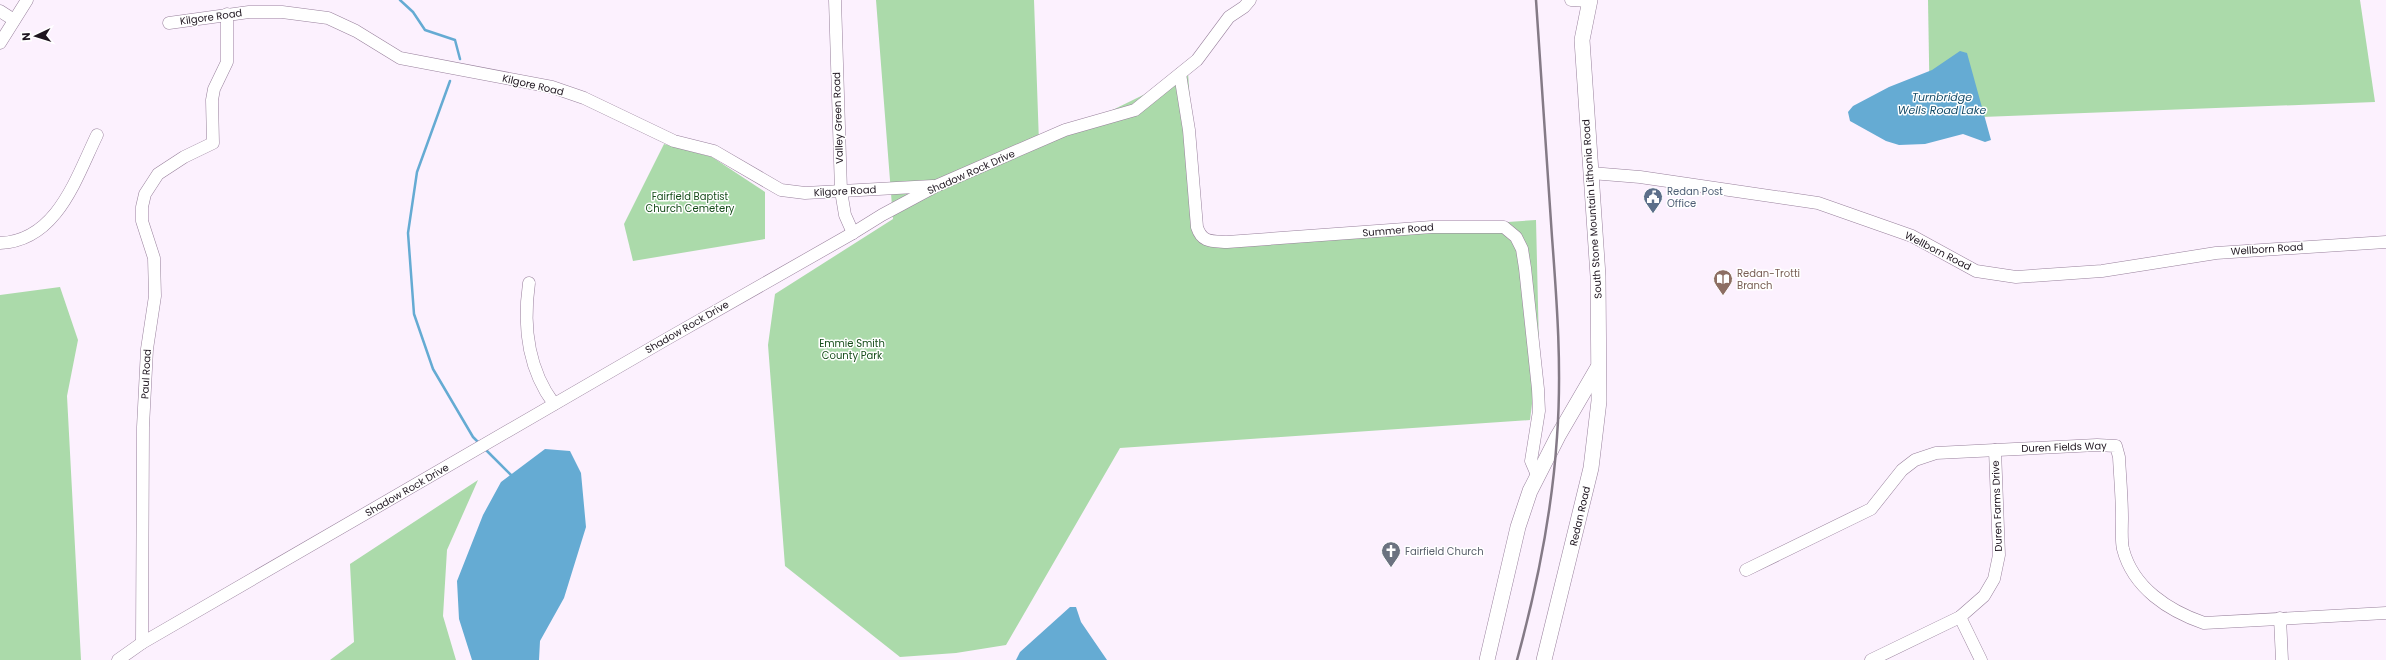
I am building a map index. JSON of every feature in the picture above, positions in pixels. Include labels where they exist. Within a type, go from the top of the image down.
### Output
[{"type":"main road","name":"South Stone Mountain Lithonia Road","points":[[1487,660],[1518,527],[1537,475],[1597,369],[1598,276],[1582,40],[1589,0]]},
{"type":"main road","name":"Redan Road","points":[[1544,660],[1591,468],[1599,401],[1597,369]]},
{"type":"street","points":[[0,43],[27,0]]},
{"type":"street","name":"Valley Green Road","points":[[835,0],[841,191],[845,215],[853,233]]},
{"type":"street","name":"Shadow Rock Drive","points":[[118,660],[142,643],[882,215],[936,186],[1065,130],[1135,110],[1197,60],[1229,17],[1244,7],[1250,0]]},
{"type":"street","points":[[1571,0],[1589,0]]},
{"type":"street","points":[[0,11],[14,20]]},
{"type":"street","name":"Kilgore Road","points":[[169,23],[249,12],[282,12],[328,18],[356,31],[400,58],[552,87],[584,98],[674,141],[714,152],[781,190],[793,193],[936,186]]},
{"type":"street","name":"Paul Road","points":[[142,643],[143,427],[147,349],[155,296],[154,258],[142,221],[142,207],[145,194],[158,174],[184,157],[213,143],[212,100],[214,89],[227,62],[227,14]]},
{"type":"street","name":"Summer Road","points":[[1180,74],[1189,130],[1197,227],[1202,238],[1206,240],[1227,242],[1464,226],[1504,227],[1516,237],[1522,249],[1525,268],[1538,389],[1538,411],[1531,461],[1537,475]]},
{"type":"street","points":[[0,243],[8,243],[40,230],[64,204],[97,135]]},
{"type":"street","name":"Wellborn Road","points":[[1591,173],[1640,177],[1818,203],[1912,236],[1976,271],[2016,277],[2102,271],[2216,253],[2386,242]]},
{"type":"street","points":[[530,283],[527,302],[528,336],[534,365],[542,388],[554,404]]},
{"type":"street","name":"Duren Fields Way","points":[[1746,570],[1871,509],[1902,470],[1915,460],[1936,453],[2116,446],[2119,457],[2123,548],[2130,566],[2142,584],[2161,602],[2180,614],[2204,623],[2386,613]]},
{"type":"street","name":"Duren Farms Drive","points":[[1871,660],[1960,617],[1984,596],[1994,579],[1999,556],[1995,450]]},
{"type":"street","points":[[1960,617],[1981,660]]},
{"type":"street","points":[[2280,618],[2282,660]]},
{"type":"green space","name":"Emmie Smith County Park","points":[[876,0],[1034,0],[1039,143],[1086,123],[1188,73],[1200,243],[1536,220],[1539,347],[1530,420],[1120,448],[1006,645],[956,653],[900,657],[785,566],[768,345],[775,294],[893,219]]},
{"type":"green space","points":[[1928,0],[2360,0],[2375,102],[1930,119]]},
{"type":"green space","name":"Fairfield Baptist Church Cemetery","points":[[664,144],[712,157],[765,192],[765,239],[633,261],[624,224]]},
{"type":"green space","points":[[60,287],[78,340],[67,396],[81,660],[0,660],[0,295]]},
{"type":"green space","points":[[478,480],[447,550],[443,616],[456,660],[330,660],[354,642],[350,564]]},
{"type":"water","name":"Turnbridge Wells Road Lake","points":[[1960,51],[1967,53],[1991,140],[1985,142],[1963,134],[1925,144],[1899,145],[1886,141],[1850,121],[1848,112],[1853,106],[1889,87],[1932,70]]},
{"type":"water","points":[[545,449],[570,451],[581,473],[586,527],[564,598],[540,641],[539,660],[472,660],[459,619],[457,581],[483,515],[501,482]]},
{"type":"water","points":[[1070,607],[1076,607],[1081,622],[1107,660],[1016,660],[1020,652]]},
{"type":"waterway","points":[[400,0],[413,12],[425,30],[455,40],[460,59]]},
{"type":"waterway","points":[[450,81],[417,172],[408,233],[414,314],[433,369],[473,437],[479,443]]},
{"type":"waterway","points":[[484,448],[511,475]]},
{"type":"railway","points":[[1517,660],[1543,550],[1555,465],[1559,387],[1557,312],[1536,0]]},
{"type":"place","name":"Redan Post Office","points":[[1653,214]]},
{"type":"place","name":"Redan-Trotti Branch","points":[[1723,296]]},
{"type":"place","name":"Fairfield Church","points":[[1391,568]]}]
